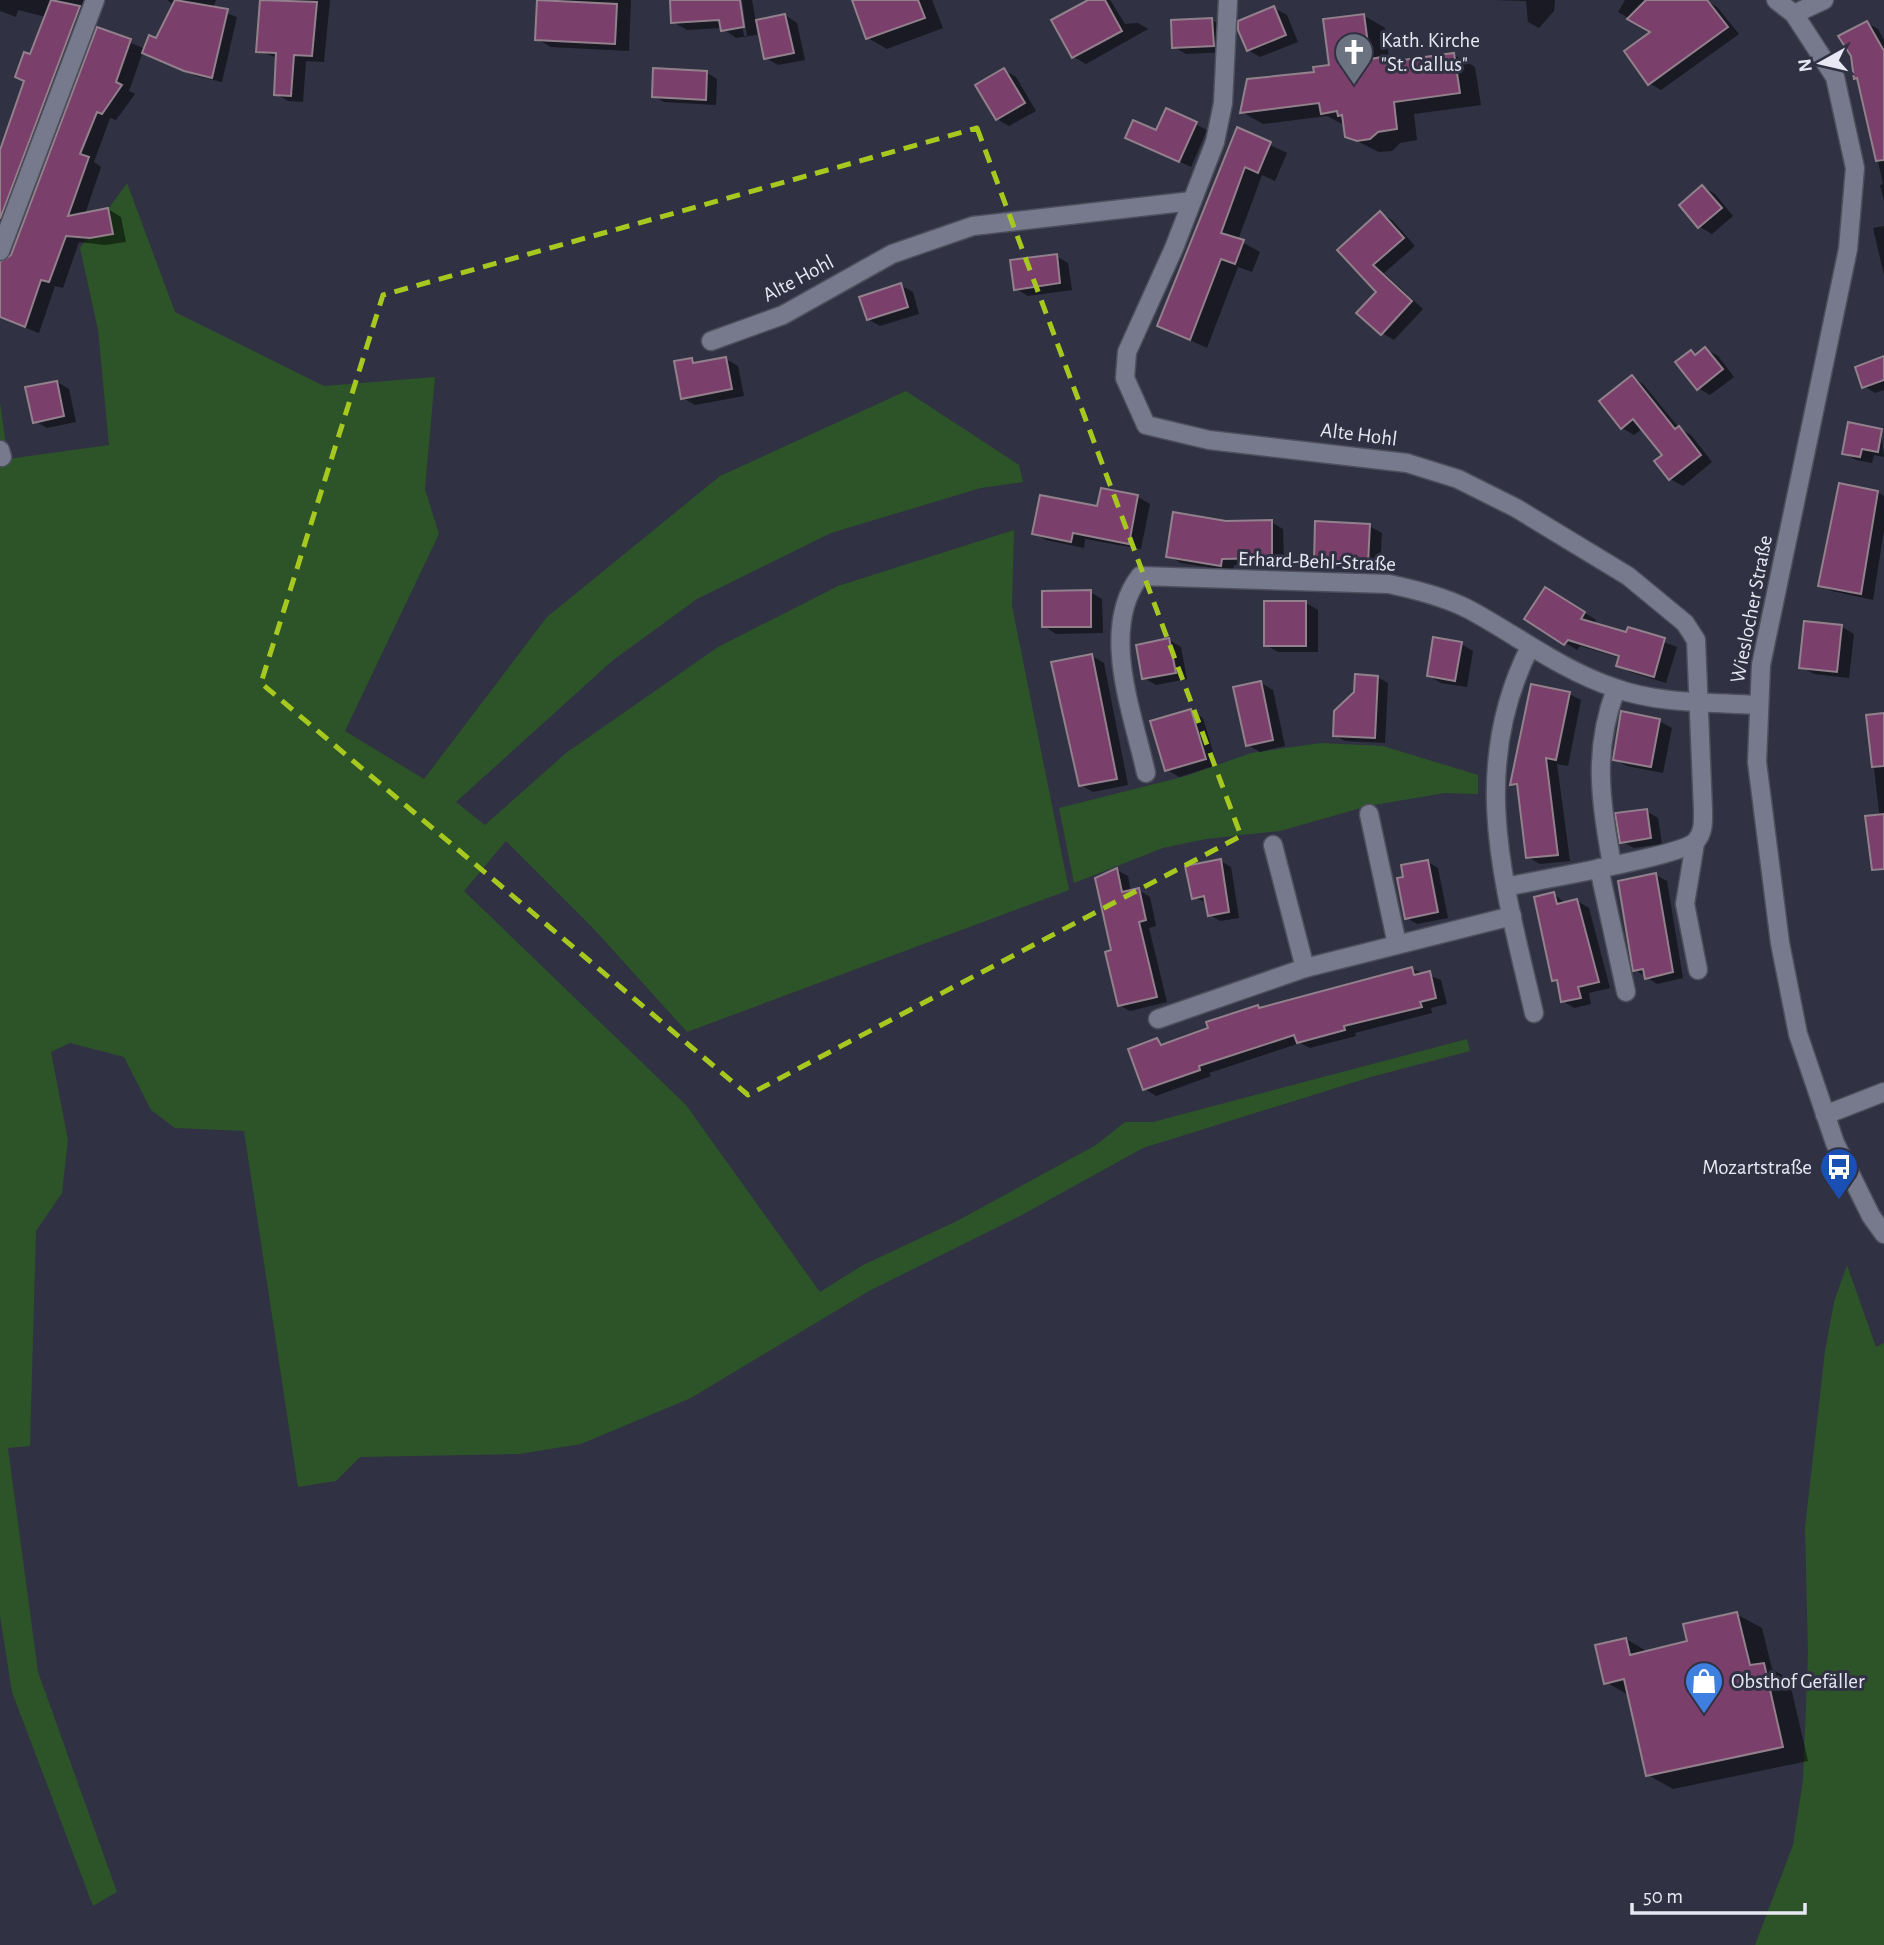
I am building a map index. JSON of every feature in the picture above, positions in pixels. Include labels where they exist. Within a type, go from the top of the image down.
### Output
[{"type":"street","points":[[0,251],[95,0]]},
{"type":"street","name":"Alte Hohl","points":[[1228,0],[1223,103],[1215,142],[1127,352],[1125,378],[1146,425],[1209,440],[1407,463],[1458,479],[1517,508],[1628,576],[1685,623],[1696,640],[1699,701]]},
{"type":"street","name":"Wieslocher Straße","points":[[1776,0],[1794,14],[1835,77],[1855,168],[1848,249],[1761,665],[1757,705],[1757,762],[1780,943],[1798,1034],[1825,1115],[1852,1180],[1884,1234]]},
{"type":"street","points":[[1794,14],[1824,0]]},
{"type":"street","name":"Alte Hohl","points":[[711,341],[783,315],[892,254],[973,226],[1192,201]]},
{"type":"street","name":"Erhard-Behl-Straße","points":[[1146,773],[1119,649],[1122,612],[1132,586],[1140,576],[1389,584],[1416,590],[1468,609],[1530,648],[1616,689],[1699,701],[1757,705]]},
{"type":"street","points":[[1530,648],[1517,672],[1507,704],[1493,786],[1495,821],[1506,887],[1534,1013]]},
{"type":"street","points":[[1616,689],[1599,753],[1606,867],[1626,992]]},
{"type":"street","points":[[1698,970],[1685,904],[1695,843],[1702,831],[1699,701]]},
{"type":"street","points":[[1368,814],[1397,944]]},
{"type":"street","points":[[1506,887],[1678,851],[1695,843]]},
{"type":"street","points":[[1273,845],[1305,968]]},
{"type":"street","points":[[1158,1019],[1305,968],[1512,916]]},
{"type":"street","points":[[1825,1115],[1884,1092]]},
{"type":"highlighted area","points":[[977,128],[1241,836],[748,1095],[261,683],[383,295]]},
{"type":"green space","points":[[127,183],[175,312],[324,386],[435,377],[425,489],[439,534],[345,731],[424,779],[547,617],[720,476],[906,391],[1019,465],[1023,482],[981,488],[831,533],[697,599],[612,661],[456,802],[485,825],[566,753],[718,647],[838,586],[1014,530],[1012,606],[1069,890],[687,1032],[593,928],[506,841],[464,891],[686,1105],[820,1292],[863,1265],[957,1221],[1096,1145],[1125,1122],[1153,1122],[1467,1039],[1470,1051],[1371,1077],[1143,1148],[1020,1216],[869,1291],[691,1398],[581,1444],[519,1454],[360,1457],[336,1481],[298,1487],[244,1131],[175,1128],[151,1110],[124,1057],[70,1043],[51,1052],[68,1140],[62,1193],[36,1231],[30,1446],[8,1448],[38,1672],[117,1892],[93,1906],[12,1692],[0,1616],[0,402],[8,459],[109,445],[98,330],[80,248]]},
{"type":"green space","points":[[1321,743],[1383,746],[1478,775],[1478,794],[1445,793],[1368,806],[1280,831],[1206,839],[1163,848],[1074,883],[1059,808],[1186,776],[1251,753]]},
{"type":"green space","points":[[1847,1265],[1876,1347],[1884,1343],[1884,1945],[1755,1945],[1793,1845],[1803,1780],[1808,1653],[1805,1528],[1825,1351],[1834,1302]]},
{"type":"building","points":[[51,0],[80,6],[0,219],[0,150],[24,81],[15,77],[24,52],[30,54]]},
{"type":"building","points":[[175,0],[228,9],[212,78],[184,71],[142,53],[149,35],[156,38]]},
{"type":"building","points":[[260,0],[317,2],[312,56],[294,55],[291,96],[274,95],[276,53],[256,52]]},
{"type":"building","points":[[537,0],[617,4],[615,44],[535,40]]},
{"type":"building","points":[[670,0],[740,0],[744,27],[721,31],[719,20],[671,23]]},
{"type":"building","points":[[852,0],[918,0],[925,18],[866,39]]},
{"type":"building","points":[[1088,0],[1105,0],[1122,31],[1072,58],[1051,20]]},
{"type":"building","points":[[1646,0],[1707,0],[1728,27],[1648,85],[1624,51],[1650,32],[1627,19]]},
{"type":"building","points":[[1274,6],[1286,35],[1247,51],[1238,30],[1238,21]]},
{"type":"building","points":[[785,14],[794,53],[764,59],[756,20]]},
{"type":"building","points":[[1364,14],[1370,59],[1388,56],[1389,62],[1454,53],[1460,93],[1394,102],[1397,129],[1378,132],[1370,139],[1357,141],[1345,137],[1342,115],[1338,116],[1337,111],[1321,114],[1319,103],[1240,113],[1247,79],[1314,72],[1313,67],[1329,65],[1323,19]]},
{"type":"building","points":[[1212,18],[1214,46],[1172,48],[1171,20]]},
{"type":"building","points":[[1867,21],[1884,51],[1884,160],[1876,161],[1857,78],[1854,79],[1851,56],[1838,36]]},
{"type":"building","points":[[97,27],[131,39],[116,82],[122,85],[102,114],[97,112],[80,154],[89,157],[68,216],[108,208],[113,234],[90,238],[66,236],[49,282],[41,280],[25,327],[0,317],[0,262],[11,255]]},
{"type":"building","points":[[653,68],[707,71],[706,100],[652,97]]},
{"type":"building","points":[[1004,68],[1025,103],[996,120],[975,85]]},
{"type":"building","points":[[1166,108],[1197,122],[1179,162],[1125,138],[1133,120],[1156,130]]},
{"type":"building","points":[[1237,127],[1271,142],[1258,173],[1245,167],[1221,233],[1244,240],[1235,264],[1221,259],[1190,340],[1157,326]]},
{"type":"building","points":[[1702,185],[1722,208],[1698,228],[1679,205]]},
{"type":"building","points":[[1380,211],[1404,238],[1373,265],[1412,301],[1381,335],[1356,313],[1376,292],[1337,250]]},
{"type":"building","points":[[1057,254],[1060,283],[1014,290],[1010,260]]},
{"type":"building","points":[[901,283],[908,307],[867,320],[859,297]]},
{"type":"building","points":[[1705,347],[1723,369],[1697,390],[1675,362],[1691,350],[1695,355]]},
{"type":"building","points":[[1884,356],[1884,380],[1862,388],[1855,367]]},
{"type":"building","points":[[726,357],[732,389],[681,399],[674,361],[692,358],[693,363]]},
{"type":"building","points":[[1632,375],[1675,429],[1679,426],[1701,455],[1669,480],[1654,461],[1662,455],[1633,419],[1621,429],[1599,401]]},
{"type":"building","points":[[57,381],[64,416],[33,423],[25,387]]},
{"type":"building","points":[[1848,422],[1882,429],[1878,452],[1862,449],[1860,457],[1842,454]]},
{"type":"building","points":[[1839,483],[1878,491],[1861,594],[1818,586]]},
{"type":"building","points":[[1101,488],[1138,495],[1129,544],[1073,533],[1071,542],[1032,534],[1040,495],[1097,506]]},
{"type":"building","points":[[1173,512],[1226,521],[1272,520],[1272,558],[1222,559],[1221,566],[1166,557]]},
{"type":"building","points":[[1315,521],[1370,524],[1368,564],[1314,562]]},
{"type":"building","points":[[1545,587],[1585,612],[1581,619],[1626,632],[1628,627],[1665,638],[1654,677],[1616,666],[1619,656],[1568,640],[1564,645],[1524,619]]},
{"type":"building","points":[[1091,590],[1091,627],[1042,627],[1042,591]]},
{"type":"building","points":[[1264,601],[1306,601],[1306,646],[1264,646]]},
{"type":"building","points":[[1804,621],[1842,625],[1837,672],[1799,668]]},
{"type":"building","points":[[1433,637],[1462,642],[1455,681],[1427,676]]},
{"type":"building","points":[[1169,638],[1176,673],[1142,679],[1136,645]]},
{"type":"building","points":[[1092,654],[1117,779],[1079,786],[1051,662]]},
{"type":"building","points":[[1355,674],[1378,676],[1375,738],[1333,736],[1334,711],[1354,692]]},
{"type":"building","points":[[1261,681],[1273,740],[1246,746],[1233,687]]},
{"type":"building","points":[[1531,684],[1570,692],[1556,760],[1546,758],[1558,855],[1526,858],[1517,784],[1510,785]]},
{"type":"building","points":[[1191,709],[1206,759],[1165,771],[1150,721]]},
{"type":"building","points":[[1621,711],[1660,719],[1651,767],[1613,760]]},
{"type":"building","points":[[1884,713],[1884,766],[1872,767],[1866,715]]},
{"type":"building","points":[[1647,809],[1651,838],[1620,843],[1615,813]]},
{"type":"building","points":[[1884,814],[1884,869],[1872,870],[1865,816]]},
{"type":"building","points":[[1221,859],[1229,912],[1208,916],[1204,896],[1192,899],[1185,866]]},
{"type":"building","points":[[1428,860],[1438,912],[1405,919],[1397,878],[1403,877],[1401,865]]},
{"type":"building","points":[[1117,868],[1122,892],[1139,888],[1146,920],[1139,922],[1157,997],[1118,1006],[1105,952],[1111,950],[1095,878]]},
{"type":"building","points":[[1656,873],[1673,972],[1645,979],[1643,969],[1633,971],[1618,881]]},
{"type":"building","points":[[1554,892],[1557,904],[1577,899],[1599,982],[1578,987],[1581,998],[1561,1002],[1557,980],[1552,981],[1534,897]]},
{"type":"building","points":[[1412,967],[1414,975],[1430,971],[1436,998],[1420,1002],[1422,1007],[1344,1026],[1345,1030],[1297,1043],[1294,1035],[1199,1066],[1200,1070],[1143,1090],[1128,1049],[1157,1038],[1161,1045],[1208,1028],[1206,1022],[1258,1005],[1259,1008]]},
{"type":"building","name":"Obsthof Gefäller","points":[[1737,1612],[1750,1665],[1764,1663],[1783,1747],[1646,1776],[1624,1679],[1604,1684],[1595,1645],[1626,1638],[1630,1655],[1687,1641],[1683,1624]]},
{"type":"place","name":"Kath. Kirche \"St. Gallus\"","points":[[1354,86]]},
{"type":"place","name":"Mozartstraße","points":[[1839,1201]]},
{"type":"place","name":"Obsthof Gefäller","points":[[1704,1715]]}]
